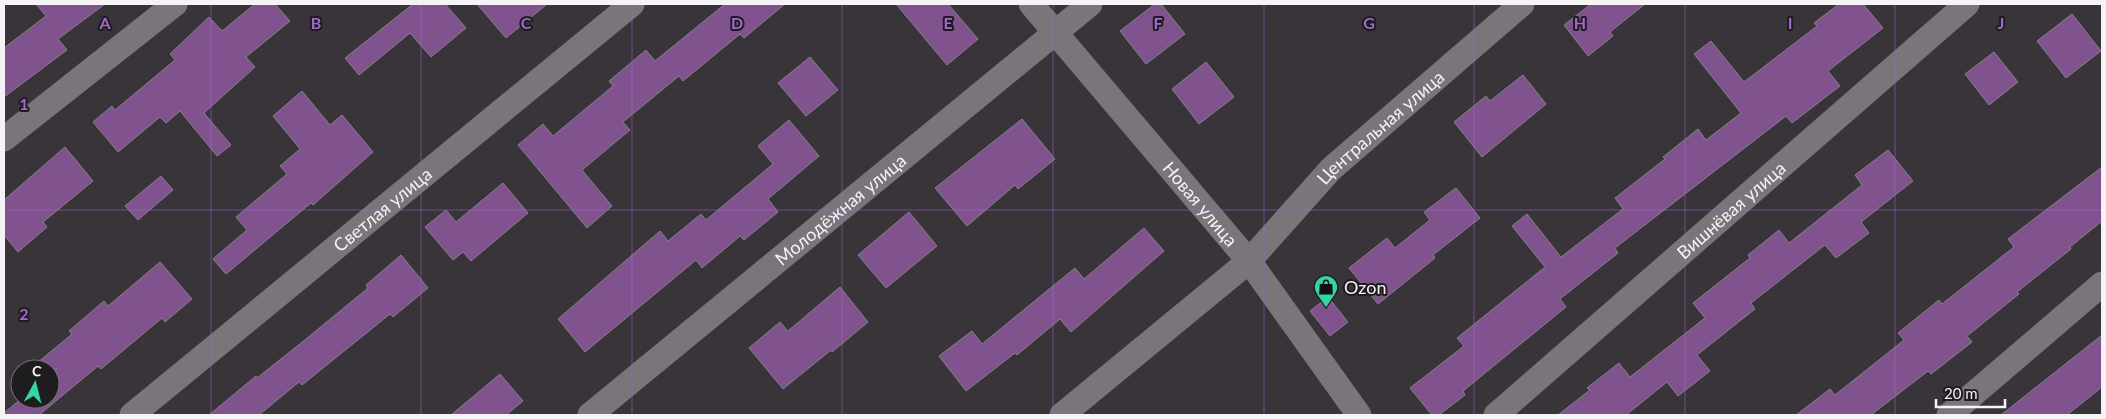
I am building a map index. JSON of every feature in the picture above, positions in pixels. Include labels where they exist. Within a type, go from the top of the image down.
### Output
[{"type":"street","points":[[4,139],[175,4]]},
{"type":"street","name":"Светлая улица","points":[[132,415],[632,4]]},
{"type":"street","name":"Новая улица","points":[[1031,4],[1249,261],[1359,415]]},
{"type":"street","name":"Молодёжная улица","points":[[590,415],[1090,4]]},
{"type":"street","name":"Центральная улица","points":[[1062,415],[1249,261],[1331,170],[1522,4]]},
{"type":"street","name":"Вишнёвая улица","points":[[1496,415],[1967,4]]},
{"type":"street","points":[[1949,415],[2102,284]]},
{"type":"building","points":[[36,4],[105,4],[58,39],[67,50],[4,97],[4,48],[46,16]]},
{"type":"building","points":[[255,4],[275,4],[290,21],[246,57],[255,67],[204,113],[231,145],[217,156],[180,111],[166,123],[160,117],[118,152],[93,122],[112,106],[115,110],[175,60],[170,54],[209,17],[222,31]]},
{"type":"building","points":[[413,4],[445,4],[466,28],[431,57],[410,33],[359,75],[345,58]]},
{"type":"building","points":[[477,4],[547,4],[506,38]]},
{"type":"building","points":[[725,4],[785,4],[744,38],[740,34],[683,81],[679,76],[623,122],[630,130],[582,170],[612,206],[587,228],[518,145],[543,124],[553,136],[613,86],[609,81],[646,50],[655,61]]},
{"type":"building","points":[[896,4],[948,4],[978,39],[947,65]]},
{"type":"building","points":[[1155,4],[1161,4],[1185,34],[1146,64],[1120,31]]},
{"type":"building","points":[[1591,4],[1645,4],[1610,32],[1613,36],[1588,56],[1564,25]]},
{"type":"building","points":[[1839,4],[1863,4],[1883,28],[1828,71],[1840,86],[1792,123],[1786,116],[1615,248],[1618,253],[1560,299],[1566,307],[1463,391],[1465,395],[1439,415],[1432,415],[1410,388],[1464,346],[1457,338],[1545,267],[1512,226],[1527,214],[1561,257],[1623,209],[1615,198],[1665,159],[1663,157],[1698,129],[1706,140],[1741,113],[1694,54],[1711,41],[1744,82],[1817,26],[1814,23]]},
{"type":"building","points":[[2072,14],[2101,51],[2066,78],[2037,41]]},
{"type":"building","points":[[1994,52],[2018,82],[1989,105],[1965,74]]},
{"type":"building","points":[[810,57],[838,90],[806,116],[778,83]]},
{"type":"building","points":[[1206,62],[1234,97],[1199,124],[1172,89]]},
{"type":"building","points":[[1523,75],[1546,104],[1482,157],[1454,122],[1486,96],[1490,101]]},
{"type":"building","points":[[302,91],[330,125],[342,115],[373,152],[313,205],[311,203],[226,274],[213,259],[247,230],[236,217],[287,174],[280,166],[300,149],[273,116]]},
{"type":"building","points":[[1022,119],[1055,159],[1018,189],[1015,185],[967,226],[935,188]]},
{"type":"building","points":[[789,120],[819,156],[768,199],[778,212],[744,240],[740,236],[702,268],[696,260],[585,352],[558,319],[660,231],[668,241],[701,214],[706,220],[773,164],[758,146]]},
{"type":"building","points":[[65,147],[93,181],[43,222],[47,227],[18,252],[4,235],[4,200]]},
{"type":"building","points":[[1888,150],[1913,181],[1861,222],[1869,233],[1836,258],[1825,245],[1751,303],[1755,309],[1697,355],[1710,371],[1678,396],[1667,382],[1626,415],[1558,415],[1590,390],[1587,388],[1619,363],[1630,377],[1705,318],[1693,303],[1750,258],[1748,255],[1779,230],[1789,243],[1862,185],[1855,175]]},
{"type":"building","points":[[2102,167],[2102,221],[2070,247],[2071,249],[2017,292],[2019,294],[1967,336],[1972,342],[1931,374],[1928,371],[1871,415],[1796,415],[1830,389],[1835,395],[1904,340],[1898,333],[1939,300],[1942,304],[2014,247],[2008,239]]},
{"type":"building","points":[[161,176],[173,190],[138,220],[125,206]]},
{"type":"building","points":[[503,183],[528,213],[471,261],[463,252],[453,260],[425,227],[446,210],[456,222]]},
{"type":"building","points":[[1456,188],[1480,218],[1433,255],[1435,258],[1378,304],[1349,268],[1387,238],[1395,248],[1430,220],[1424,212]]},
{"type":"building","points":[[909,212],[937,246],[886,288],[858,255]]},
{"type":"building","points":[[1144,228],[1164,251],[1071,332],[1060,319],[1017,355],[1015,353],[966,391],[939,356],[972,331],[982,344],[1075,268],[1084,279]]},
{"type":"building","points":[[401,255],[428,288],[393,317],[390,314],[302,385],[299,382],[259,415],[209,415],[368,288],[366,285]]},
{"type":"building","points":[[160,262],[192,299],[165,322],[162,318],[101,369],[98,366],[60,398],[60,359],[42,359],[72,334],[69,331],[104,301],[108,306]]},
{"type":"building","points":[[840,287],[868,322],[783,389],[749,348],[780,322],[788,331]]},
{"type":"building","points":[[1328,297],[1348,322],[1330,336],[1310,311]]},
{"type":"building","points":[[2102,335],[2102,387],[2067,415],[2001,415]]},
{"type":"building","points":[[500,374],[523,401],[506,415],[451,415]]},
{"type":"building","points":[[10,408],[46,409],[39,415],[4,415]]},
{"type":"place","name":"Ozon","points":[[1326,308]]}]
